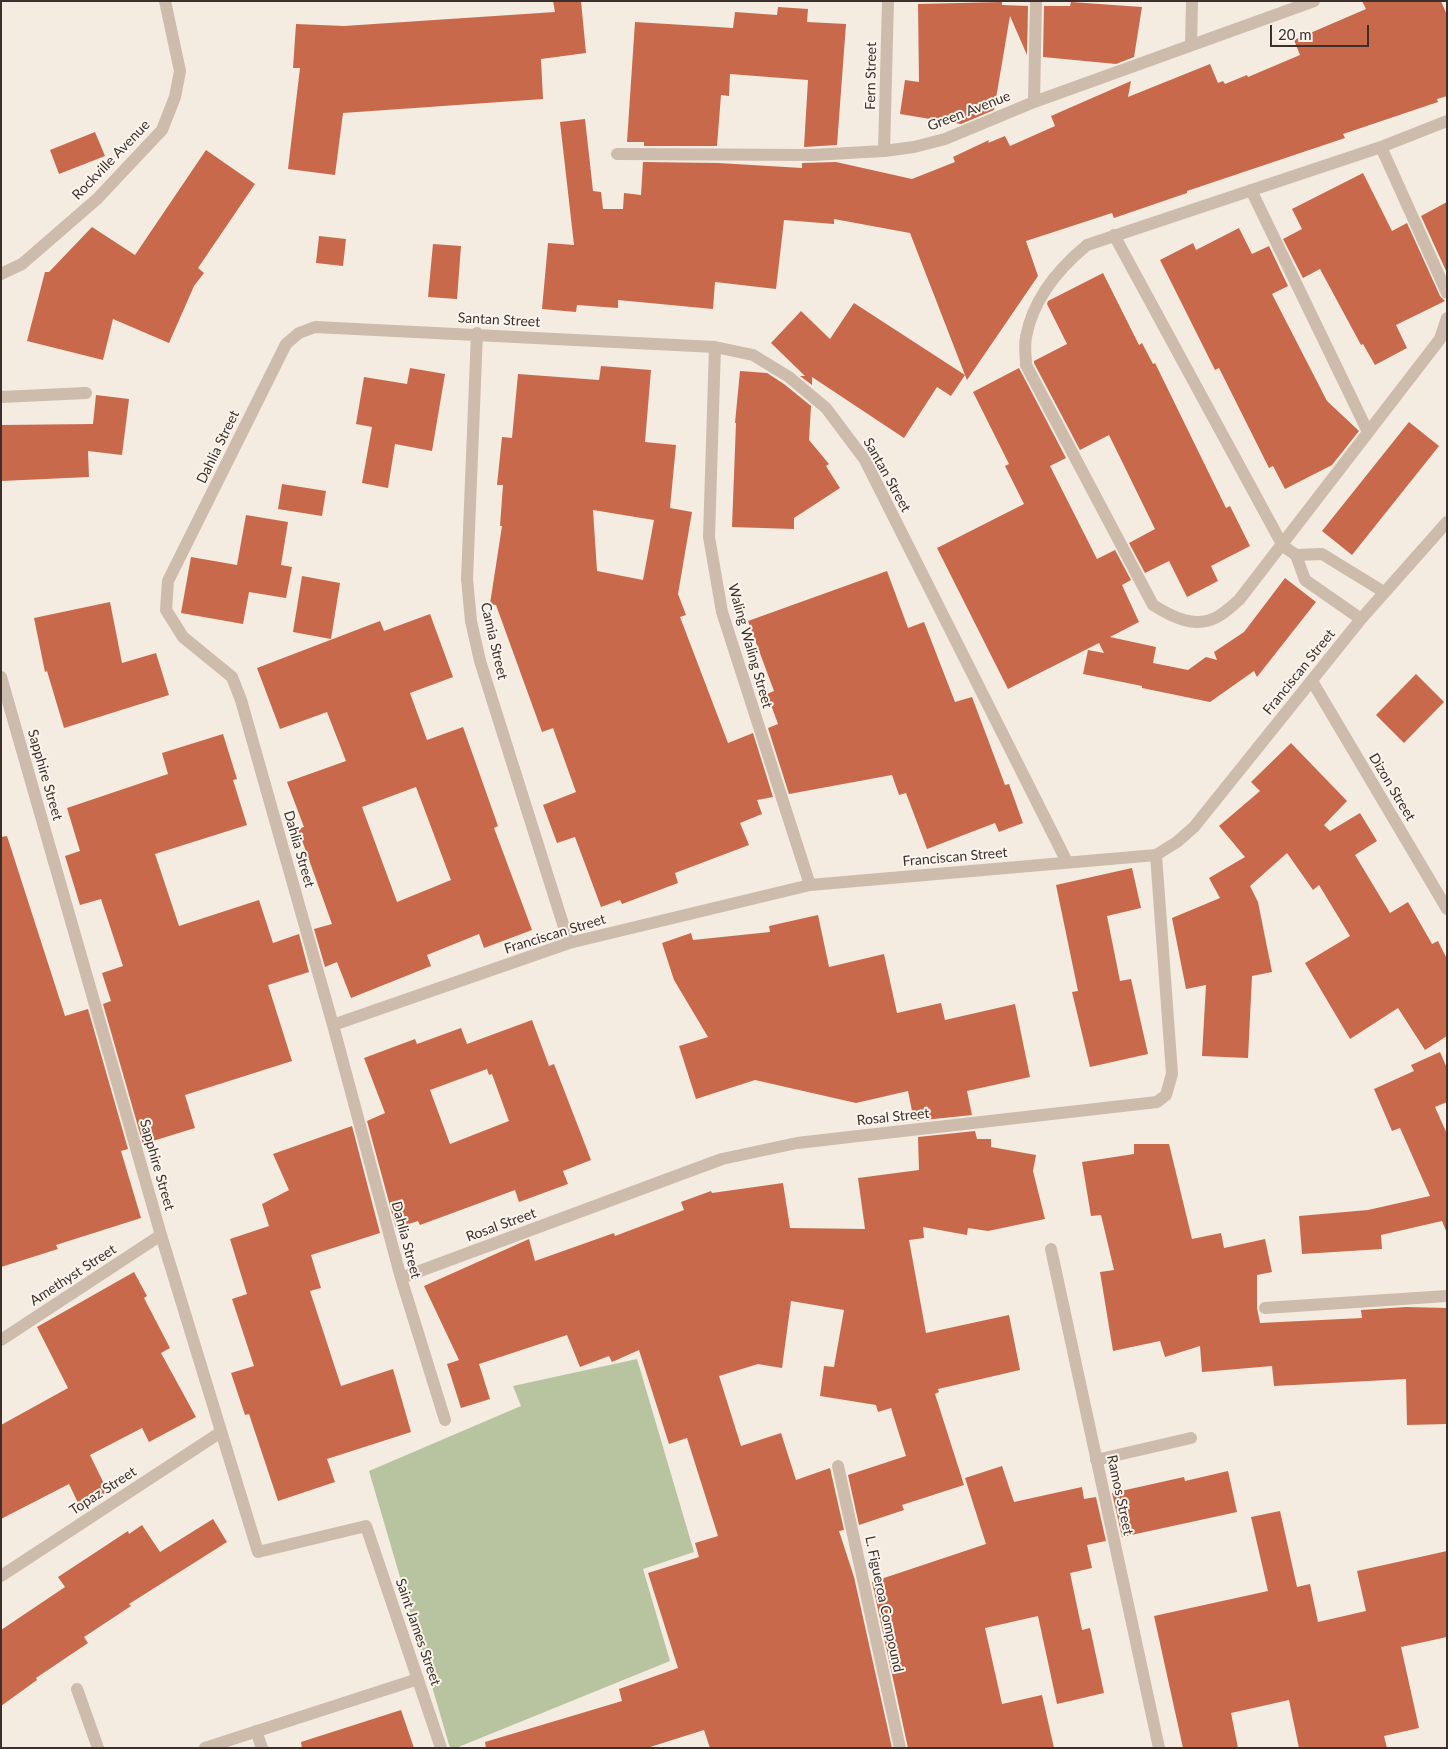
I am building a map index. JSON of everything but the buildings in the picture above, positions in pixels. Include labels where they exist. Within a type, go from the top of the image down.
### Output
[{"type":"street","name":"Rockville Avenue","points":[[1,274],[22,264],[97,199],[162,130],[176,97],[180,71],[165,1]]},
{"type":"street","name":"Fern Street","points":[[884,151],[888,1]]},
{"type":"street","points":[[1034,102],[1036,1]]},
{"type":"street","points":[[1191,45],[1192,1]]},
{"type":"street","name":"Green Avenue","points":[[617,154],[812,155],[884,151],[945,139],[1034,102],[1314,1]]},
{"type":"street","points":[[1447,121],[1381,146],[1087,245],[1065,263],[1040,297],[1026,338],[1026,365],[1153,605],[1171,617],[1192,622],[1216,618],[1239,600],[1440,339],[1447,318]]},
{"type":"street","points":[[1381,146],[1447,293]]},
{"type":"street","points":[[1251,190],[1368,432]]},
{"type":"street","points":[[1114,235],[1282,546],[1296,555],[1322,554],[1384,592]]},
{"type":"street","name":"Santan Street","points":[[299,334],[315,327],[477,333],[715,347],[753,355],[789,377],[826,408],[865,460],[1067,862]]},
{"type":"street","name":"Camia Street","points":[[477,333],[467,579],[471,621],[480,661],[569,943]]},
{"type":"street","name":"Dahlia Street","points":[[299,334],[286,344],[168,581],[166,610],[182,637],[210,657],[232,677],[241,700],[333,1025],[401,1278],[445,1420]]},
{"type":"street","name":"Waling Waling Street","points":[[715,347],[709,537],[714,576],[722,612],[810,885]]},
{"type":"street","points":[[1,397],[86,393]]},
{"type":"street","name":"Franciscan Street","points":[[333,1025],[569,943],[810,885],[1156,855],[1177,842],[1194,827],[1384,592],[1447,522]]},
{"type":"street","points":[[1296,555],[1305,580],[1362,619]]},
{"type":"street","name":"Sapphire Street","points":[[1,677],[161,1235],[258,1552],[366,1526]]},
{"type":"street","name":"Dizon Street","points":[[1312,681],[1447,909]]},
{"type":"street","name":"Rosal Street","points":[[401,1278],[722,1159],[759,1150],[798,1143],[1157,1102],[1166,1095],[1172,1074],[1156,855]]},
{"type":"street","name":"Amethyst Street","points":[[1,1340],[161,1235]]},
{"type":"street","name":"Ramos Street","points":[[1051,1249],[1159,1748]]},
{"type":"street","points":[[1266,1308],[1447,1296]]},
{"type":"street","name":"Topaz Street","points":[[1,1576],[221,1432]]},
{"type":"street","points":[[1096,1460],[1190,1438]]},
{"type":"street","name":"L. Figueroa Compound","points":[[838,1466],[900,1748]]},
{"type":"street","name":"Saint James Street","points":[[366,1526],[441,1748]]},
{"type":"street","points":[[205,1748],[418,1679]]},
{"type":"street","points":[[77,1689],[98,1748]]},
{"type":"street","points":[[256,1731],[262,1748]]},
{"type":"green space","points":[[637,1359],[694,1552],[643,1569],[670,1661],[456,1748],[450,1748],[369,1471],[521,1406],[513,1386]]}]
